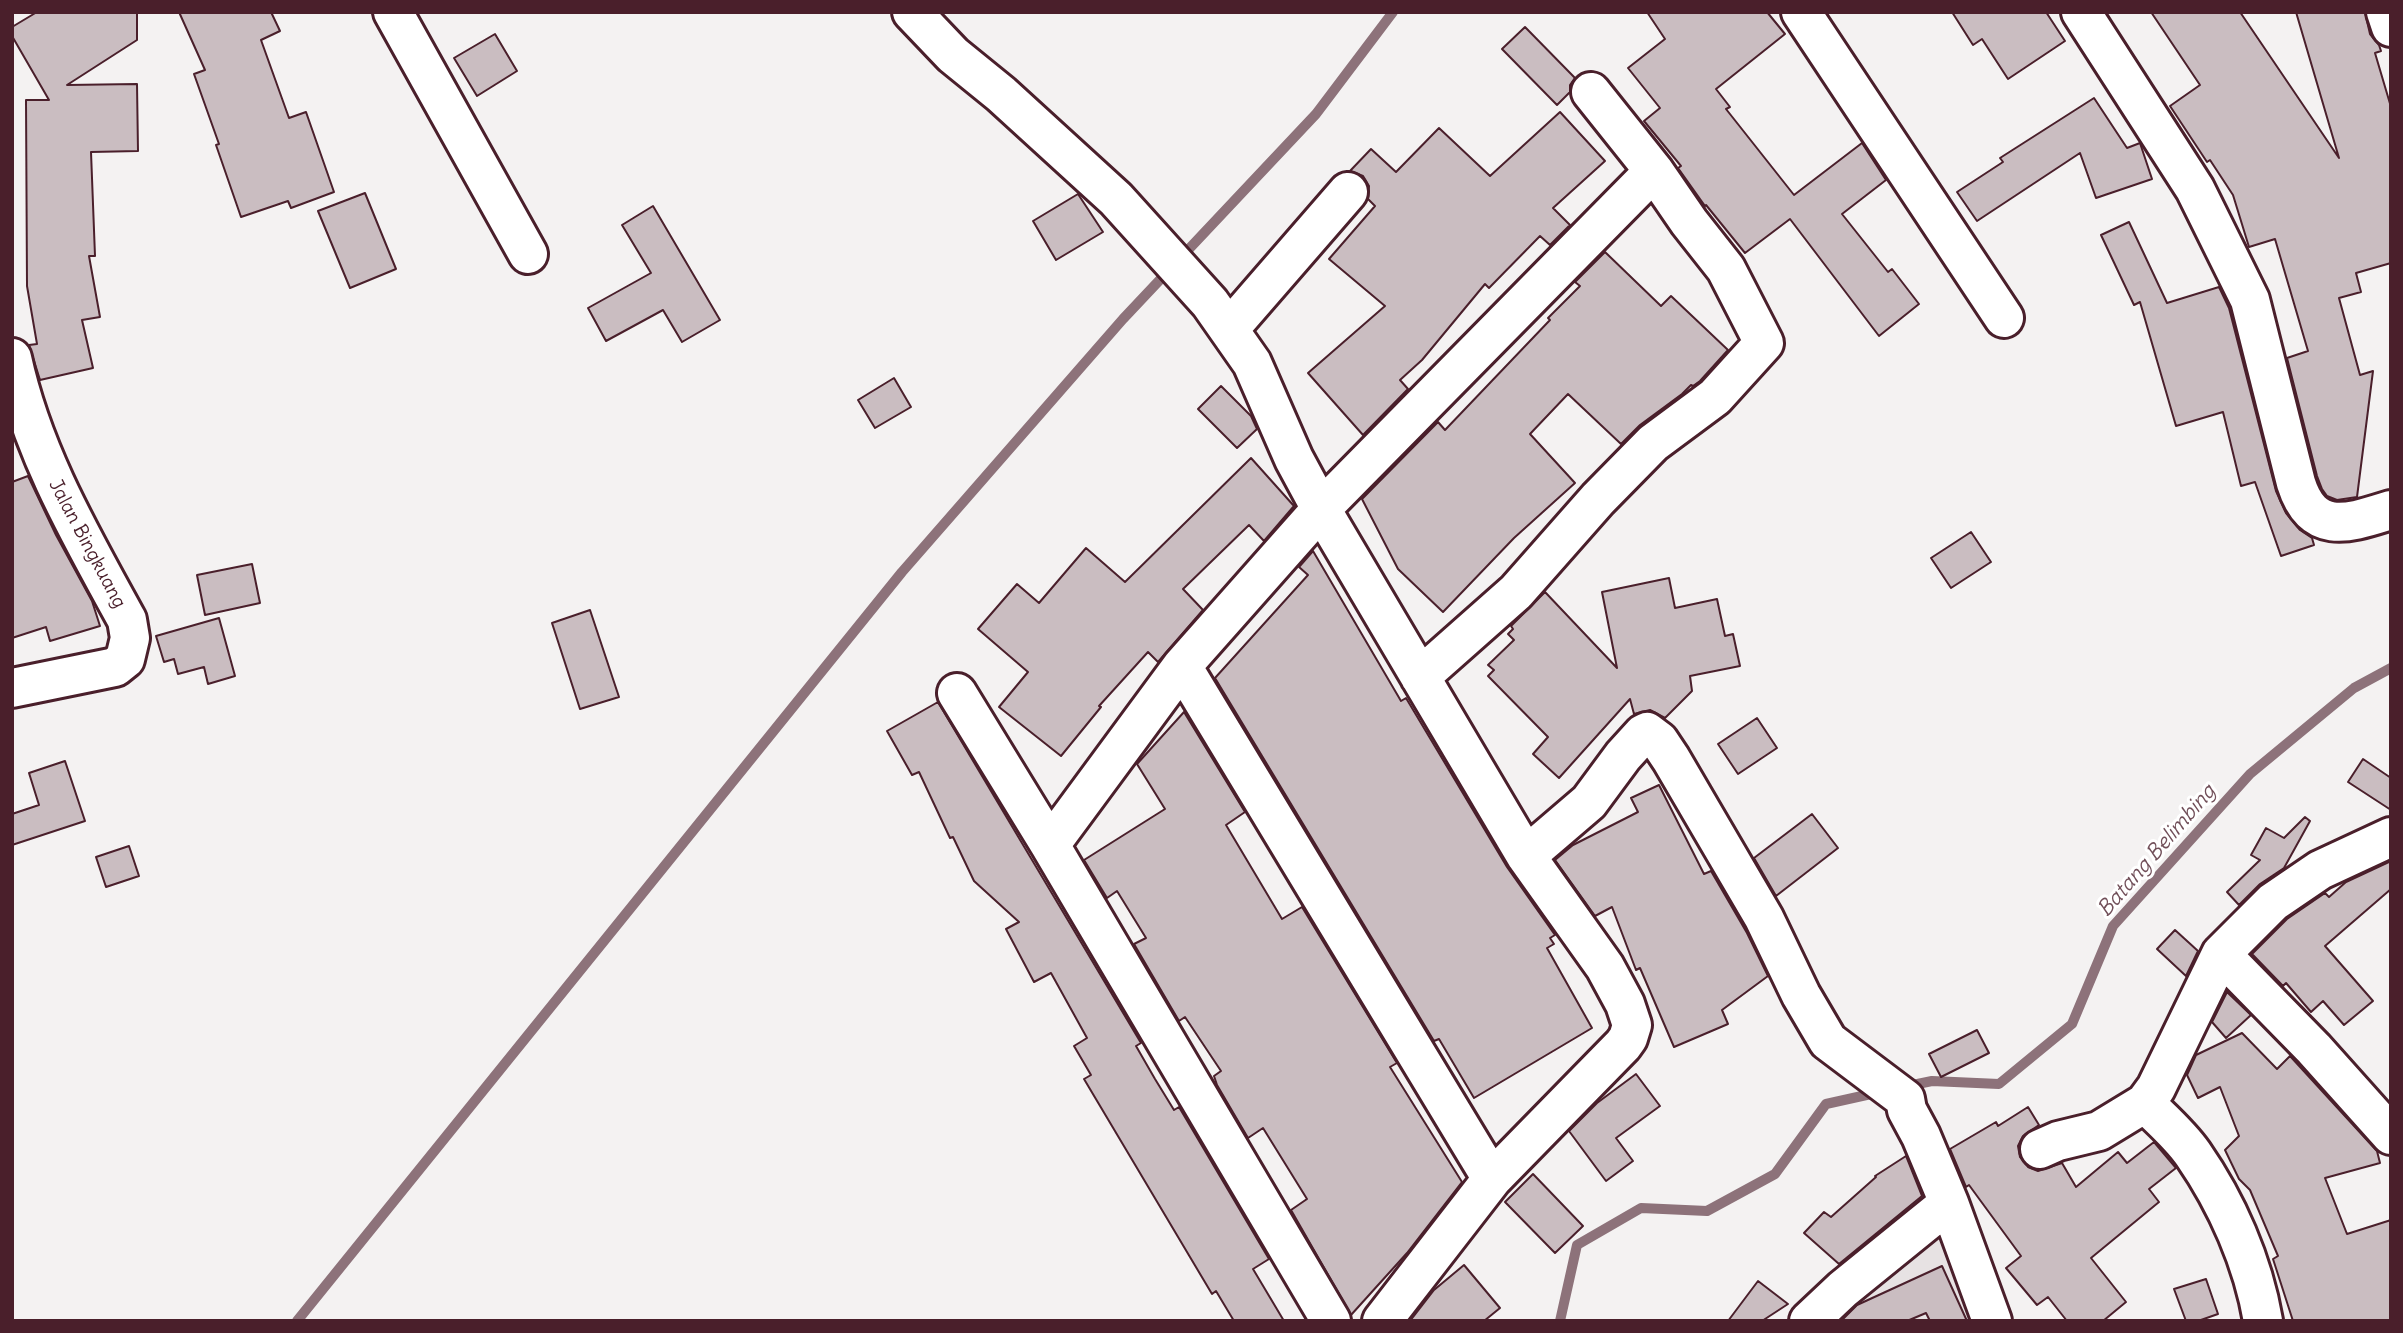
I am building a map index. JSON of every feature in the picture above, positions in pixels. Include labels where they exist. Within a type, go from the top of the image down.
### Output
[{"type":"street","points":[[393,12],[528,254]]},
{"type":"street","points":[[912,12],[953,55],[1001,94],[1116,198],[1220,316],[1252,363],[1294,459],[1321,509],[1526,856],[1605,967],[1625,1004],[1632,1025],[1623,1045],[1492,1179],[1382,1321]]},
{"type":"street","points":[[1801,12],[2004,318]]},
{"type":"street","points":[[2081,12],[2195,189],[2250,300],[2296,483],[2304,505],[2317,516],[2330,522],[2345,524],[2391,510]]},
{"type":"street","points":[[2386,12],[2391,27]]},
{"type":"street","points":[[1420,677],[1516,592],[1598,499],[1653,443],[1715,397],[1764,343],[1726,269],[1654,171],[1591,92]]},
{"type":"street","points":[[1050,845],[1182,666],[1321,509],[1654,171]]},
{"type":"street","points":[[1220,316],[1348,192]]},
{"type":"street","name":"Jalan Bingkuang","points":[[12,358],[49,471],[127,620],[130,638],[125,659],[115,667],[12,688]]},
{"type":"street","points":[[1182,666],[1492,1179]]},
{"type":"street","points":[[957,693],[1050,845],[1331,1321]]},
{"type":"street","points":[[1526,856],[1589,802],[1643,734],[1651,734],[1671,760],[1764,918],[1801,995],[1828,1041],[1905,1099],[1907,1110],[1949,1203],[1992,1321]]},
{"type":"street","points":[[2040,1149],[2057,1141],[2099,1132],[2145,1103],[2156,1088],[2221,954],[2273,902],[2320,870],[2391,837]]},
{"type":"street","points":[[2221,954],[2314,1049],[2391,1135]]},
{"type":"street","points":[[2145,1103],[2192,1152],[2222,1203],[2244,1248],[2258,1286],[2263,1321]]},
{"type":"street","points":[[1809,1321],[1862,1272],[1949,1203]]},
{"type":"shaded area","points":[[1930,1224],[1958,1260],[1982,1321],[1907,1321],[1904,1285],[1854,1306],[1859,1321],[1826,1321]]},
{"type":"building","points":[[37,12],[137,12],[137,40],[67,85],[137,84],[138,151],[91,152],[95,256],[89,256],[100,317],[82,320],[93,368],[40,380],[29,345],[37,344],[27,286],[26,100],[49,100],[12,36],[12,27]]},
{"type":"building","points":[[179,12],[271,12],[280,31],[261,40],[289,118],[306,112],[334,192],[291,208],[288,201],[241,217],[194,74],[205,70]]},
{"type":"building","points":[[1647,12],[1767,12],[1785,34],[1716,89],[1730,107],[1726,109],[1794,195],[1862,143],[1886,180],[1842,214],[1888,272],[1892,269],[1919,304],[1879,336],[1790,219],[1745,253],[1705,206],[1678,168],[1681,166],[1644,121],[1660,108],[1628,68],[1665,39]]},
{"type":"building","points":[[1952,12],[2046,12],[2065,41],[2008,79],[1982,39],[1973,45]]},
{"type":"building","points":[[2151,12],[2240,12],[2339,158],[2296,12],[2365,12],[2370,34],[2381,51],[2375,53],[2391,107],[2391,263],[2356,273],[2361,292],[2339,298],[2360,375],[2373,371],[2357,497],[2337,500],[2327,496],[2322,489],[2287,358],[2308,351],[2275,239],[2249,247],[2233,195],[2210,160],[2207,162],[2170,106],[2200,85]]},
{"type":"building","points":[[1525,27],[1575,78],[1570,85],[1570,92],[1557,105],[1502,49]]},
{"type":"building","points":[[495,34],[517,71],[477,96],[454,58]]},
{"type":"building","points":[[2094,98],[2127,148],[2140,143],[2152,179],[2096,198],[2080,153],[1977,221],[1957,192],[2003,162],[2000,158]]},
{"type":"building","points":[[1560,112],[1605,161],[1553,208],[1570,225],[1550,245],[1540,236],[1489,288],[1485,284],[1422,360],[1400,380],[1408,389],[1363,435],[1308,373],[1385,306],[1329,259],[1375,206],[1368,199],[1369,186],[1363,176],[1350,171],[1371,149],[1396,172],[1439,128],[1490,176]]},
{"type":"building","points":[[365,193],[396,269],[350,288],[318,211]]},
{"type":"building","points":[[1078,194],[1103,232],[1056,260],[1033,221]]},
{"type":"building","points":[[653,206],[720,320],[682,342],[663,310],[606,341],[588,308],[651,273],[622,225]]},
{"type":"building","points":[[2129,222],[2167,303],[2219,287],[2229,308],[2276,491],[2286,513],[2300,530],[2312,538],[2314,545],[2281,556],[2255,482],[2241,486],[2223,412],[2176,426],[2140,302],[2134,305],[2101,235]]},
{"type":"building","points":[[1605,252],[1661,306],[1671,296],[1728,350],[1700,381],[1640,425],[1621,444],[1568,394],[1530,434],[1575,483],[1514,538],[1443,612],[1398,569],[1362,499],[1438,422],[1445,430],[1550,320],[1548,318],[1580,286],[1575,282]]},
{"type":"building","points":[[894,378],[911,407],[875,428],[858,400]]},
{"type":"building","points":[[1221,386],[1251,416],[1257,429],[1237,448],[1198,409]]},
{"type":"building","points":[[1251,458],[1294,506],[1264,541],[1249,525],[1183,589],[1203,610],[1158,662],[1148,652],[1099,706],[1101,707],[1061,756],[999,707],[1028,672],[978,629],[1017,584],[1039,603],[1086,548],[1125,582]]},
{"type":"building","points":[[28,476],[92,601],[100,626],[50,641],[46,627],[12,638],[12,482]]},
{"type":"building","points":[[1971,532],[1991,562],[1951,588],[1931,558]]},
{"type":"building","points":[[1313,551],[1401,701],[1406,698],[1507,867],[1555,935],[1550,938],[1554,944],[1547,948],[1592,1028],[1474,1098],[1439,1039],[1434,1041],[1215,678],[1308,575],[1299,567]]},
{"type":"building","points":[[252,564],[260,603],[205,615],[197,575]]},
{"type":"building","points":[[1669,578],[1675,608],[1717,599],[1725,636],[1733,634],[1740,666],[1690,676],[1692,691],[1665,718],[1650,710],[1634,714],[1630,699],[1559,778],[1533,754],[1548,737],[1488,676],[1494,670],[1488,665],[1514,640],[1508,634],[1513,629],[1511,626],[1545,592],[1617,668],[1602,592]]},
{"type":"building","points":[[590,610],[619,697],[580,709],[552,623]]},
{"type":"building","points":[[219,618],[235,676],[208,684],[204,667],[178,674],[174,659],[164,662],[156,636]]},
{"type":"building","points":[[938,702],[1141,1043],[1136,1046],[1155,1079],[1174,1110],[1179,1107],[1269,1259],[1253,1269],[1284,1321],[1234,1321],[1216,1291],[1212,1294],[1084,1079],[1091,1075],[1074,1046],[1087,1038],[1051,973],[1034,982],[1006,929],[1019,922],[974,881],[919,772],[912,775],[887,731]]},
{"type":"building","points":[[1184,712],[1245,812],[1226,825],[1282,919],[1302,907],[1397,1063],[1390,1067],[1462,1182],[1407,1253],[1351,1315],[1291,1210],[1307,1199],[1263,1128],[1248,1138],[1217,1085],[1214,1076],[1221,1071],[1185,1017],[1179,1021],[1134,944],[1146,938],[1117,891],[1107,898],[1084,860],[1165,809],[1137,764]]},
{"type":"building","points":[[1757,718],[1777,748],[1738,774],[1718,744]]},
{"type":"building","points":[[2363,759],[2391,778],[2391,810],[2348,782]]},
{"type":"building","points":[[65,761],[85,821],[12,845],[12,814],[39,805],[29,773]]},
{"type":"building","points":[[1659,785],[1704,874],[1711,871],[1768,976],[1722,1010],[1728,1024],[1674,1047],[1640,968],[1636,970],[1612,907],[1595,916],[1555,860],[1573,845],[1638,812],[1631,798]]},
{"type":"building","points":[[1812,814],[1838,848],[1776,896],[1754,858]]},
{"type":"building","points":[[2305,817],[2310,821],[2284,868],[2260,884],[2239,905],[2227,892],[2260,860],[2251,855],[2266,828],[2284,838]]},
{"type":"building","points":[[129,846],[139,876],[106,887],[96,857]]},
{"type":"building","points":[[2391,861],[2391,889],[2325,946],[2373,1001],[2344,1025],[2323,1001],[2311,1012],[2286,983],[2283,986],[2252,954],[2287,919],[2325,893],[2329,897],[2346,882]]},
{"type":"building","points":[[2175,930],[2198,951],[2186,976],[2157,949]]},
{"type":"building","points":[[2227,992],[2251,1015],[2226,1038],[2212,1022]]},
{"type":"building","points":[[1977,1030],[1989,1053],[1941,1077],[1929,1054]]},
{"type":"building","points":[[2242,1033],[2277,1069],[2290,1056],[2377,1151],[2380,1163],[2325,1178],[2347,1234],[2391,1220],[2391,1321],[2293,1321],[2273,1259],[2278,1256],[2250,1190],[2239,1179],[2225,1150],[2239,1136],[2220,1087],[2198,1098],[2187,1075],[2196,1055]]},
{"type":"building","points":[[1636,1074],[1660,1106],[1616,1138],[1633,1161],[1606,1181],[1569,1131],[1597,1103]]},
{"type":"building","points":[[2028,1107],[2039,1125],[2023,1136],[2018,1146],[2020,1157],[2028,1167],[2038,1171],[2062,1163],[2076,1187],[2118,1152],[2127,1163],[2154,1142],[2176,1168],[2149,1189],[2159,1202],[2091,1258],[2126,1302],[2103,1321],[2067,1321],[2048,1297],[2037,1305],[2006,1268],[2021,1256],[1969,1185],[1966,1187],[1950,1149],[1996,1122],[1998,1126]]},
{"type":"building","points":[[1906,1156],[1922,1196],[1839,1264],[1804,1233],[1824,1212],[1831,1217],[1875,1176]]},
{"type":"building","points":[[1533,1174],[1583,1226],[1555,1253],[1505,1202]]},
{"type":"building","points":[[1464,1265],[1500,1308],[1484,1321],[1410,1321],[1434,1290]]},
{"type":"building","points":[[1942,1266],[1967,1321],[1930,1321],[1926,1313],[1907,1321],[1841,1321],[1857,1305]]},
{"type":"building","points":[[2206,1279],[2218,1314],[2198,1321],[2186,1321],[2174,1289]]},
{"type":"building","points":[[1758,1281],[1788,1304],[1762,1321],[1728,1321]]},
{"type":"waterway","points":[[297,1321],[902,572],[1123,319],[1316,114],[1393,12]]},
{"type":"waterway","name":"Batang Belimbing","points":[[1903,1087],[1932,1081],[1999,1084],[2072,1024],[2113,926],[2250,774],[2354,688],[2391,668]]},
{"type":"waterway","name":"Batang Belimbing","points":[[1560,1321],[1577,1245],[1641,1208],[1707,1211],[1775,1174],[1826,1104],[1880,1092]]}]
